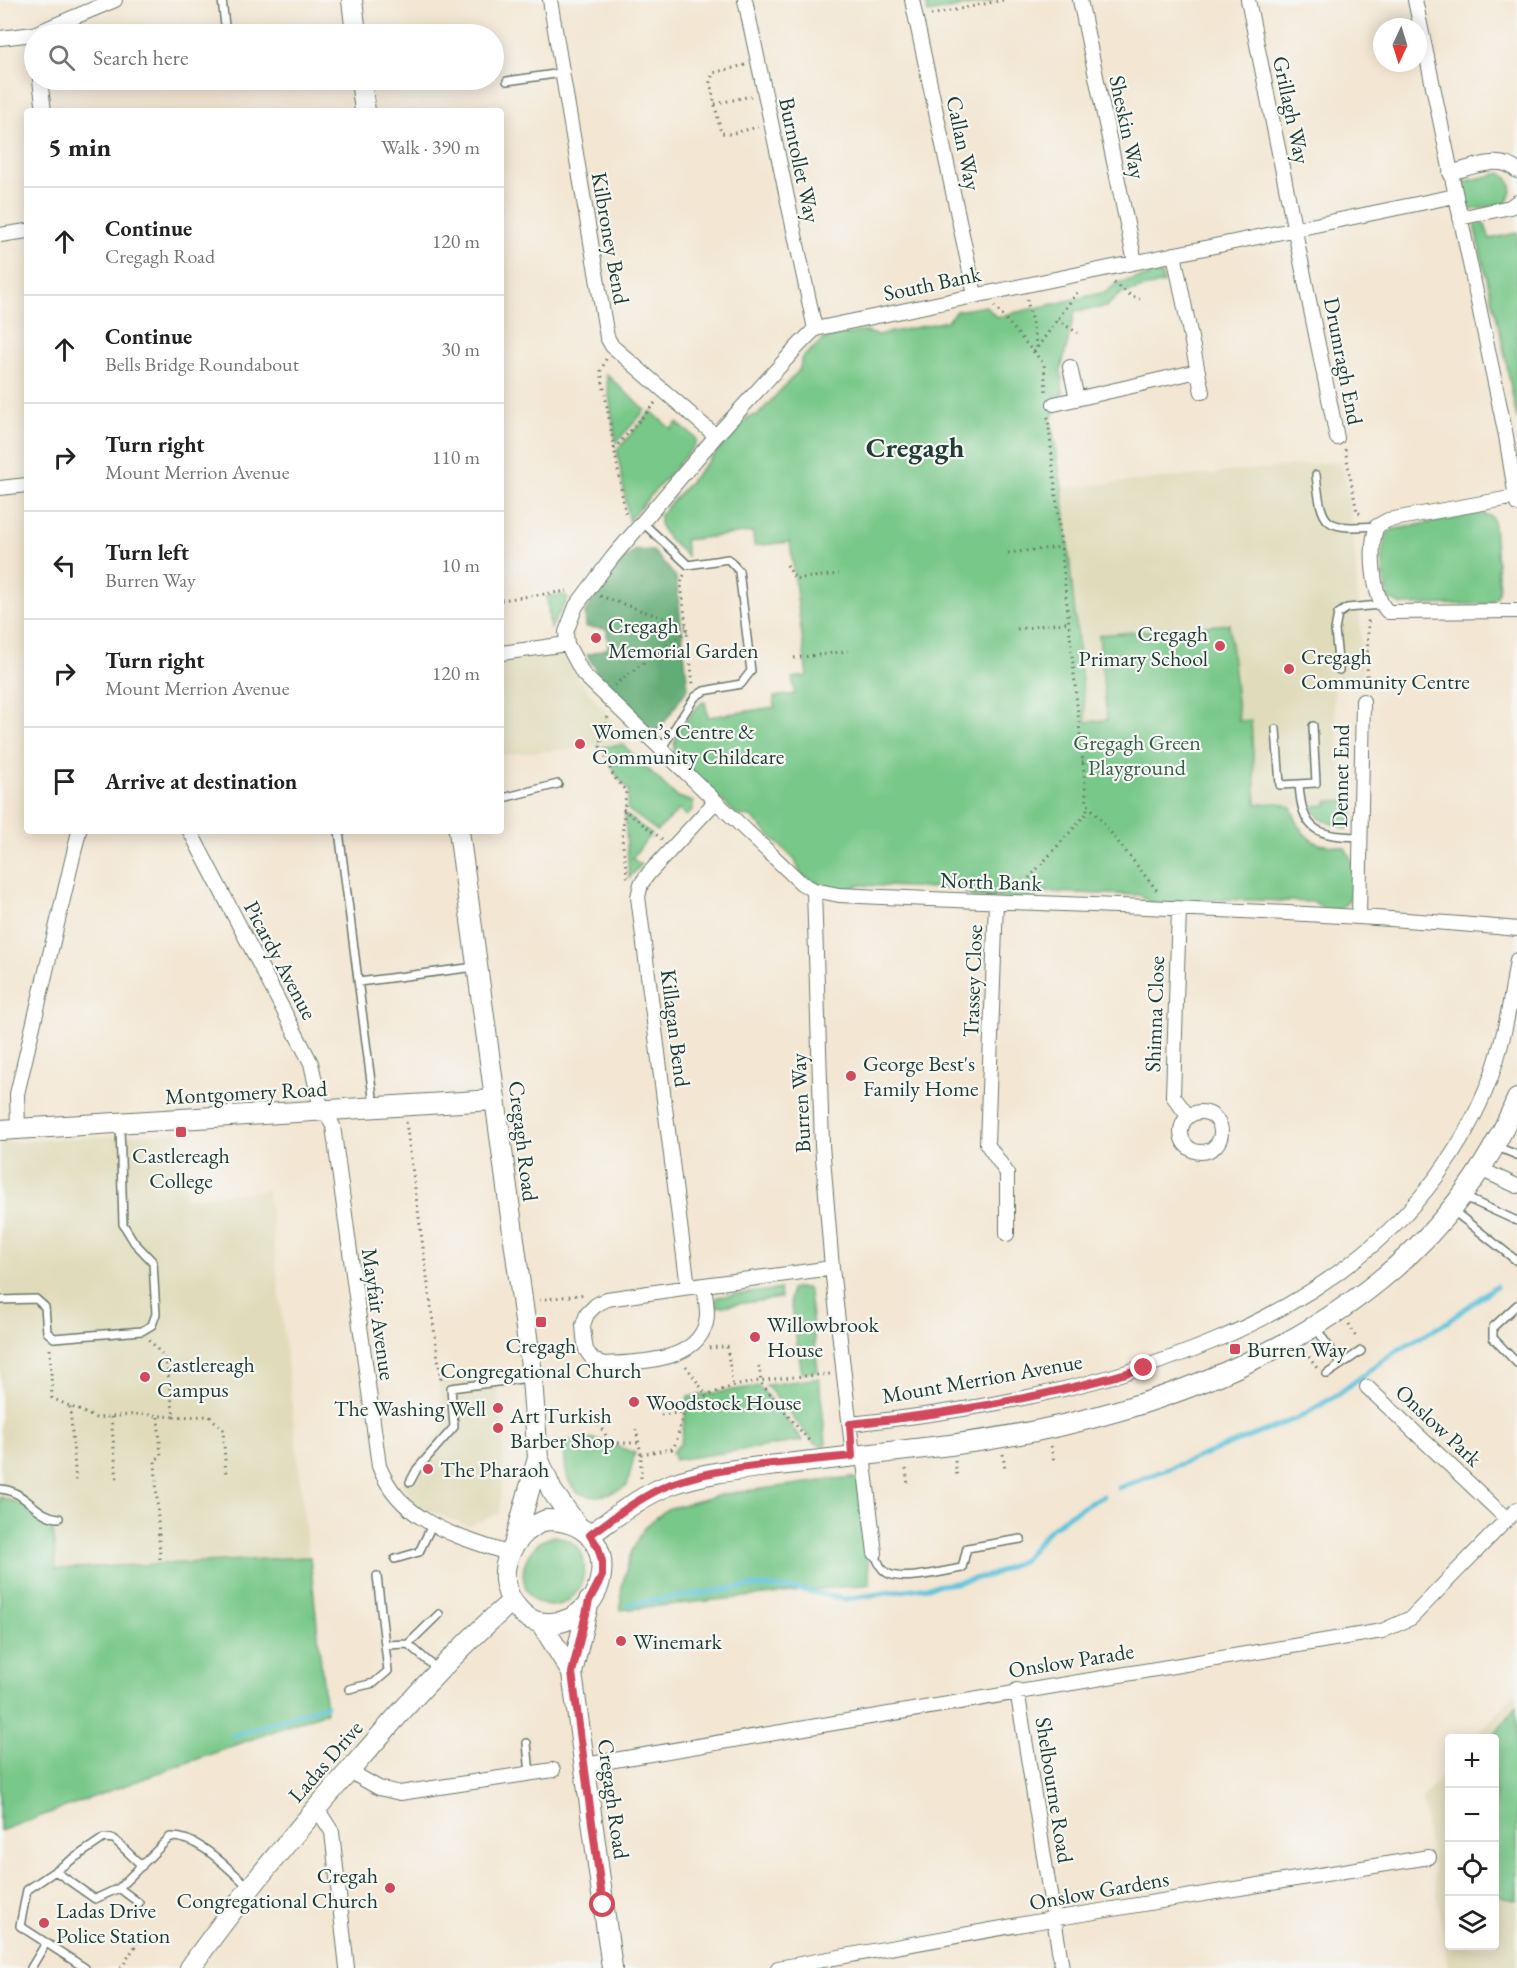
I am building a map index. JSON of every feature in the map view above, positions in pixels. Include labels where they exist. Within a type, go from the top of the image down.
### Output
[{"type":"street","points":[[59,24],[115,0]]},
{"type":"street","points":[[352,0],[355,24]]},
{"type":"street","name":"Kilbroney Bend","points":[[550,0],[605,329],[612,346]]},
{"type":"street","name":"Burntollet Way","points":[[745,0],[815,329]]},
{"type":"street","name":"Callan Way","points":[[912,0],[979,295]]},
{"type":"street","name":"Sheskin Way","points":[[1080,0],[1135,262]]},
{"type":"street","name":"Grillagh Way","points":[[1248,0],[1296,228]]},
{"type":"street","points":[[1415,0],[1506,436],[1516,501],[1389,520],[1377,526],[1372,538],[1380,605],[1388,612],[1401,613],[1517,611]]},
{"type":"street","points":[[0,38],[24,36]]},
{"type":"street","points":[[41,90],[44,108]]},
{"type":"street","points":[[363,90],[365,108]]},
{"type":"street","points":[[1450,173],[1502,162],[1511,164],[1517,171]]},
{"type":"street","name":"South Bank","points":[[815,329],[1455,195]]},
{"type":"street","points":[[1460,218],[1510,207],[1517,202]]},
{"type":"street","name":"Drumragh End","points":[[1296,228],[1337,438]]},
{"type":"street","points":[[0,235],[24,231]]},
{"type":"street","points":[[1174,254],[1202,392]]},
{"type":"street","points":[[504,653],[567,645],[566,632],[576,606],[638,527],[716,436],[815,329]]},
{"type":"street","points":[[612,346],[716,436]]},
{"type":"street","points":[[1070,367],[1077,399]]},
{"type":"street","points":[[1050,405],[1198,371]]},
{"type":"street","points":[[0,488],[24,484]]},
{"type":"street","name":"North Bank","points":[[567,645],[583,674],[801,883],[814,890],[839,895],[1359,917],[1517,929]]},
{"type":"street","name":"Dennet End","points":[[1359,917],[1362,701]]},
{"type":"street","points":[[639,897],[645,879],[715,802]]},
{"type":"street","points":[[9,1130],[78,834]]},
{"type":"street","name":"Picardy Avenue","points":[[192,834],[311,1063],[319,1100],[327,1111]]},
{"type":"street","name":"Cregagh Road","points":[[459,834],[532,1377],[538,1458],[552,1491],[584,1530]]},
{"type":"street","name":"Burren Way","points":[[814,890],[822,1145],[832,1268],[850,1424],[858,1456]]},
{"type":"street","name":"Killagan Bend","points":[[639,897],[688,1287]]},
{"type":"street","name":"Trassey Close","points":[[1002,903],[987,1144],[1007,1173],[1007,1234]]},
{"type":"street","name":"Shimna Close","points":[[1179,909],[1173,1096],[1188,1116]]},
{"type":"street","name":"Mount Merrion Avenue","points":[[850,1424],[987,1407],[1096,1383],[1144,1368],[1234,1334],[1281,1308],[1340,1270],[1376,1242],[1402,1216],[1432,1182],[1462,1138],[1485,1093],[1500,1049],[1517,960]]},
{"type":"street","points":[[584,1530],[641,1499],[673,1484],[694,1478],[825,1459],[1000,1438],[1110,1414],[1189,1386],[1254,1359],[1315,1327],[1398,1265],[1439,1225],[1495,1146],[1517,1099]]},
{"type":"street","name":"Montgomery Road","points":[[9,1130],[494,1100]]},
{"type":"street","name":"Mayfair Avenue","points":[[327,1111],[333,1126],[379,1466],[394,1496],[432,1525],[513,1548]]},
{"type":"street","points":[[1480,1169],[1517,1186]]},
{"type":"street","points":[[704,1285],[707,1320],[702,1334],[692,1346],[678,1354],[604,1364],[593,1360],[586,1350],[583,1325],[587,1314],[607,1299],[688,1287],[832,1268]]},
{"type":"street","name":"Onslow Park","points":[[1367,1387],[1512,1514]]},
{"type":"street","points":[[858,1456],[875,1553]]},
{"type":"street","name":"Cregagh Road","points":[[513,1548],[538,1458]]},
{"type":"street","name":"Onslow Parade","points":[[585,1765],[1017,1690],[1382,1631],[1411,1618],[1512,1514]]},
{"type":"street","points":[[546,1520],[562,1520],[584,1530],[600,1554],[602,1576],[589,1601],[578,1614],[567,1619],[541,1623],[531,1620],[512,1601],[505,1577],[513,1548],[525,1530],[546,1520]]},
{"type":"street","name":"Ladas Drive","points":[[190,1968],[250,1888],[316,1807],[438,1670],[512,1601]]},
{"type":"street","name":"Cregagh Road","points":[[589,1601],[572,1673],[612,1968]]},
{"type":"street","name":"Cregagh Road","points":[[541,1623],[572,1673]]},
{"type":"street","name":"Shelbourne Road","points":[[1017,1690],[1062,1968]]},
{"type":"street","points":[[349,1771],[379,1788],[400,1793],[553,1770]]},
{"type":"street","points":[[316,1807],[332,1832],[347,1968]]},
{"type":"street","name":"Onslow Gardens","points":[[778,1968],[1055,1918],[1429,1857]]},
{"type":"lane","points":[[222,0],[225,24]]},
{"type":"lane","points":[[507,81],[562,73]]},
{"type":"lane","points":[[1316,475],[1320,510],[1325,520],[1337,527],[1377,526]]},
{"type":"lane","points":[[638,527],[688,565],[728,559],[739,571],[751,671],[741,684],[704,690],[695,698],[661,749]]},
{"type":"lane","points":[[1339,670],[1335,630],[1338,614],[1347,608],[1380,605]]},
{"type":"lane","points":[[1276,729],[1280,785],[1316,783],[1313,726]]},
{"type":"lane","points":[[507,797],[558,784]]},
{"type":"lane","points":[[1299,784],[1303,814],[1312,828],[1328,835],[1360,837]]},
{"type":"lane","points":[[339,834],[375,1107]]},
{"type":"lane","points":[[358,982],[477,967]]},
{"type":"lane","points":[[0,1300],[36,1299],[45,1307],[47,1332],[54,1338],[142,1331],[152,1325],[156,1314],[153,1262],[143,1248],[134,1242],[123,1224],[120,1123]]},
{"type":"lane","points":[[1495,1146],[1517,1155]]},
{"type":"lane","points":[[1456,1203],[1517,1221]]},
{"type":"lane","points":[[1456,1203],[1517,1261]]},
{"type":"lane","points":[[1517,1305],[1493,1327],[1493,1338],[1517,1362]]},
{"type":"lane","points":[[1315,1327],[1341,1364]]},
{"type":"lane","points":[[1327,1374],[1361,1351]]},
{"type":"lane","points":[[410,1482],[417,1468],[454,1426],[451,1388],[532,1377]]},
{"type":"lane","points":[[0,1489],[20,1494],[49,1517],[59,1518]]},
{"type":"lane","points":[[395,1559],[419,1552],[432,1525]]},
{"type":"lane","points":[[875,1553],[879,1565],[887,1573],[901,1577],[962,1568],[967,1548],[1021,1539]]},
{"type":"lane","points":[[349,1689],[374,1683],[388,1671],[377,1576]]},
{"type":"lane","points":[[385,1645],[408,1644],[439,1614]]},
{"type":"lane","points":[[408,1644],[438,1670]]},
{"type":"lane","points":[[527,1743],[530,1774]]},
{"type":"lane","points":[[55,1870],[95,1899],[119,1888],[170,1838],[179,1837],[218,1861],[250,1888]]},
{"type":"lane","points":[[84,1968],[20,1926],[27,1890],[104,1838],[114,1839],[142,1866]]},
{"type":"lane","points":[[119,1888],[139,1903]]},
{"type":"lane","points":[[31,1968],[46,1943]]},
{"type":"path","points":[[916,18],[1003,0]]},
{"type":"path","points":[[758,62],[713,73],[710,82],[721,133],[730,134],[771,124]]},
{"type":"path","points":[[715,104],[765,93]]},
{"type":"path","points":[[1107,268],[1114,284],[1140,299]]},
{"type":"path","points":[[1036,350],[1092,271]]},
{"type":"path","points":[[1024,285],[1036,350]]},
{"type":"path","points":[[979,295],[1036,350],[1044,364],[1050,405],[1061,547],[1087,803],[1087,813],[1002,903]]},
{"type":"path","points":[[1057,320],[1078,333]]},
{"type":"path","points":[[612,346],[601,371],[626,519],[638,527]]},
{"type":"path","points":[[614,448],[665,391]]},
{"type":"path","name":"Drumragh End","points":[[1337,438],[1347,452],[1357,512],[1377,526]]},
{"type":"path","points":[[1008,553],[1061,547]]},
{"type":"path","points":[[688,565],[681,583],[695,698]]},
{"type":"path","points":[[787,566],[795,579],[838,574]]},
{"type":"path","name":"Dennet End","points":[[1362,701],[1369,683],[1368,622],[1380,605]]},
{"type":"path","points":[[1017,629],[1069,622]]},
{"type":"path","points":[[639,897],[625,877],[622,839],[626,791],[614,777],[600,746],[608,698],[687,631]]},
{"type":"path","points":[[794,658],[848,651]]},
{"type":"path","points":[[1082,762],[1100,760]]},
{"type":"path","points":[[1087,803],[1158,892],[1179,909]]},
{"type":"path","points":[[623,809],[673,847]]},
{"type":"path","points":[[404,1106],[441,1380],[451,1388]]},
{"type":"path","points":[[142,1331],[166,1360],[174,1417]]},
{"type":"path","points":[[54,1338],[50,1346],[52,1398],[96,1418],[139,1414],[158,1417],[209,1416],[223,1429],[226,1475]]},
{"type":"path","points":[[715,1349],[729,1347],[733,1387]]},
{"type":"path","points":[[678,1354],[707,1396]]},
{"type":"path","points":[[759,1366],[761,1383],[825,1459]]},
{"type":"path","points":[[661,1415],[685,1412],[707,1396],[733,1387],[844,1372]]},
{"type":"path","points":[[70,1407],[76,1482]]},
{"type":"path","points":[[640,1454],[672,1449],[677,1443],[685,1412]]},
{"type":"path","points":[[111,1417],[117,1480]]},
{"type":"path","points":[[158,1417],[161,1456],[155,1460],[160,1559]]},
{"type":"path","points":[[595,1419],[611,1443],[638,1443]]},
{"type":"path","points":[[636,1429],[640,1454],[641,1499]]},
{"type":"path","points":[[122,1968],[138,1941]]},
{"type":"shaded area","name":"Cregagh Primary School","points":[[1342,461],[1353,527],[1364,685],[1337,686],[1333,697],[1345,799],[1324,799],[1325,804],[1291,807],[1280,803],[1256,804],[1251,720],[1172,716],[1086,722],[1062,488]]},
{"type":"shaded area","points":[[557,653],[567,660],[577,677],[631,744],[504,755],[504,662]]},
{"type":"shaded area","name":"Castlereagh Campus","points":[[182,1132],[186,1198],[268,1190],[326,1712],[0,1831],[0,1143]]},
{"type":"shaded area","points":[[495,1373],[505,1452],[499,1514],[468,1526],[419,1507],[401,1484],[443,1429],[438,1380]]},
{"type":"shaded area","points":[[1517,1691],[1517,1968],[1448,1968],[1445,1950],[1499,1950],[1499,1734],[1478,1734]]},
{"type":"shaded area","points":[[1445,1771],[1445,1948],[1422,1798]]},
{"type":"green space","points":[[926,0],[994,0],[928,13]]},
{"type":"green space","points":[[1501,173],[1511,187],[1506,203],[1472,210],[1464,206],[1462,182]]},
{"type":"green space","points":[[1480,223],[1485,225],[1490,239],[1517,233],[1517,419],[1500,331],[1475,230],[1475,225]]},
{"type":"green space","name":"Gregagh Green Playground","points":[[1161,274],[1164,283],[1120,294],[1106,307],[1075,311],[1061,370],[1063,393],[1051,419],[1062,488],[1086,722],[1107,720],[1099,635],[1229,624],[1239,721],[1251,720],[1256,804],[1280,803],[1291,807],[1298,824],[1309,838],[1320,844],[1345,848],[1353,871],[1351,895],[1346,904],[1338,909],[1327,909],[1314,902],[1217,899],[1206,906],[1151,903],[1139,895],[1044,892],[1028,899],[972,897],[960,889],[857,885],[846,892],[823,886],[801,875],[795,860],[751,817],[737,815],[674,754],[678,733],[701,703],[705,702],[708,717],[775,707],[774,697],[795,694],[792,678],[807,676],[790,542],[754,546],[753,532],[685,540],[687,556],[664,533],[660,515],[748,417],[758,415],[799,370],[803,357],[824,339],[863,331],[878,335],[947,321],[956,311],[986,306],[996,317],[1106,292],[1117,283]]},
{"type":"green space","points":[[606,374],[645,410],[616,443]]},
{"type":"green space","points":[[651,411],[671,429],[677,423],[696,438],[696,444],[629,520],[617,450]]},
{"type":"green space","points":[[1481,513],[1492,517],[1494,525],[1499,590],[1497,597],[1486,604],[1402,605],[1389,599],[1385,584],[1383,553],[1384,543],[1391,530]]},
{"type":"green space","points":[[636,550],[653,551],[676,577],[688,688],[659,730],[648,730],[604,683],[587,655],[608,648],[607,629],[586,627],[585,611],[623,560]]},
{"type":"green space","points":[[565,595],[568,598],[550,629],[547,596]]},
{"type":"green space","points":[[623,745],[676,796],[693,802],[693,810],[686,816],[679,810],[657,831],[627,809],[629,791],[617,776],[603,747]]},
{"type":"green space","points":[[1354,800],[1353,821],[1347,829],[1322,820],[1313,806],[1327,805],[1327,801]]},
{"type":"green space","points":[[625,814],[651,834],[632,858],[641,865],[629,878]]},
{"type":"green space","points":[[806,1288],[809,1292],[818,1371],[802,1373],[790,1300],[791,1290]]},
{"type":"green space","points":[[780,1289],[781,1298],[716,1307],[717,1297]]},
{"type":"green space","points":[[819,1378],[826,1444],[822,1446],[814,1443],[766,1385]]},
{"type":"green space","points":[[759,1386],[803,1441],[675,1460],[672,1452],[681,1443],[688,1397]]},
{"type":"green space","points":[[596,1439],[635,1453],[627,1486],[603,1495],[586,1496],[579,1493],[568,1479],[563,1441]]},
{"type":"green space","points":[[851,1477],[859,1481],[870,1584],[620,1610],[622,1586],[631,1553],[645,1527],[667,1509],[724,1494]]},
{"type":"green space","points":[[0,1497],[26,1506],[53,1530],[56,1569],[310,1557],[326,1712],[0,1831]]},
{"type":"green space","points":[[555,1536],[571,1541],[580,1551],[584,1563],[583,1576],[578,1589],[570,1599],[559,1605],[545,1605],[533,1600],[529,1595],[524,1579],[525,1563],[533,1549]]},
{"type":"green space","points":[[1517,1706],[1517,1901],[1499,1895],[1499,1734],[1495,1734]]},
{"type":"waterway","points":[[1119,1488],[1300,1417],[1337,1395],[1393,1353],[1447,1322],[1496,1286]]},
{"type":"waterway","points":[[629,1604],[751,1586],[797,1589],[845,1599],[955,1583],[991,1575],[1023,1560],[1047,1532],[1070,1514],[1103,1496]]},
{"type":"waterway","points":[[233,1736],[326,1705]]},
{"type":"place","name":"Cregagh Memorial Garden","points":[[596,638]]},
{"type":"place","name":"Cregagh Primary School","points":[[1220,646]]},
{"type":"place","name":"Cregagh Community Centre","points":[[1289,669]]},
{"type":"place","name":"Women’s Centre & Community Childcare","points":[[580,744]]},
{"type":"place","name":"George Best's Family Home","points":[[851,1076]]},
{"type":"place","name":"Castlereagh College","points":[[181,1132]]},
{"type":"place","name":"Cregagh Congregational Church","points":[[541,1322]]},
{"type":"place","name":"Willowbrook House","points":[[755,1337]]},
{"type":"place","name":"Burren Way","points":[[1235,1349]]},
{"type":"place","name":"Castlereagh Campus","points":[[145,1377]]},
{"type":"place","name":"Woodstock House","points":[[634,1402]]},
{"type":"place","name":"The Washing Well","points":[[498,1408]]},
{"type":"place","name":"Art Turkish Barber Shop","points":[[498,1428]]},
{"type":"place","name":"The Pharaoh","points":[[428,1469]]},
{"type":"place","name":"Winemark","points":[[621,1641]]},
{"type":"place","name":"Cregah Congregational Church","points":[[390,1888]]},
{"type":"place","name":"Ladas Drive Police Station","points":[[44,1923]]},
{"type":"district","name":"Cregagh","points":[[915,447]]},
{"type":"route","points":[[603,1905],[572,1673],[589,1601],[602,1576],[602,1561],[598,1547],[590,1535],[629,1506],[673,1484],[718,1473],[852,1456],[850,1424],[987,1407],[1096,1383],[1144,1368]]}]
